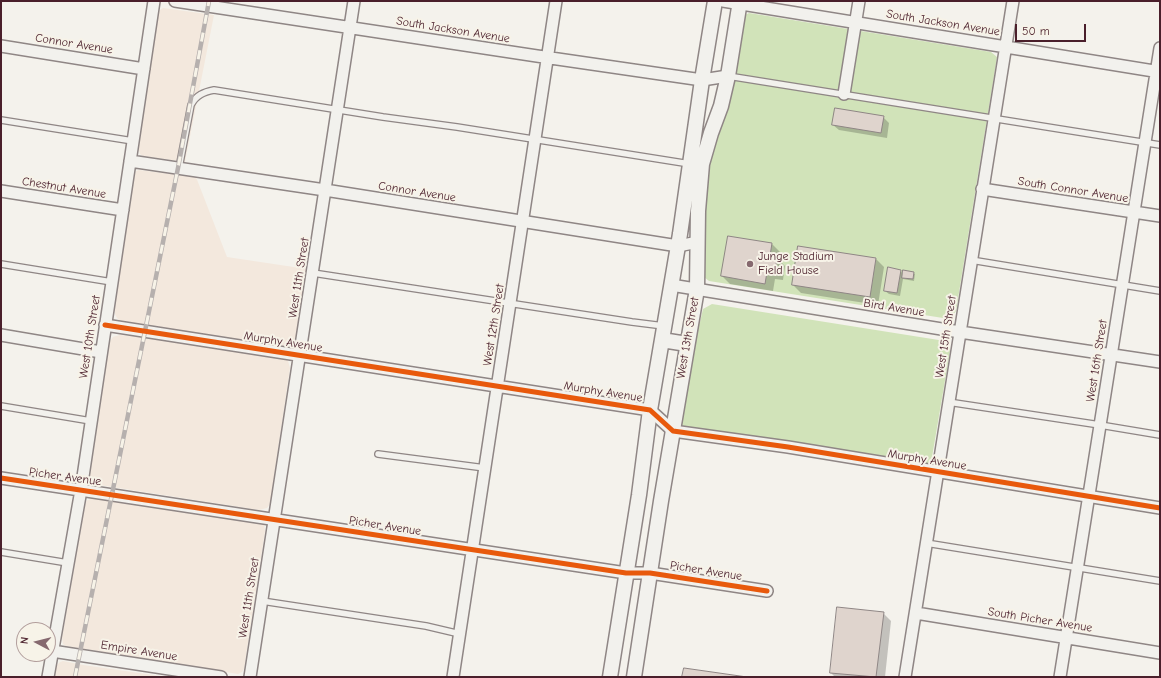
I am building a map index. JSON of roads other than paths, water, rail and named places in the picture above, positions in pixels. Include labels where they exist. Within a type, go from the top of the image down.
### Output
[{"type":"street","name":"West 10th Street","points":[[56,629],[81,490],[144,69],[152,1]]},
{"type":"street","name":"South Jackson Avenue","points":[[175,1],[547,58],[702,80],[728,76]]},
{"type":"street","name":"West 11th Street","points":[[250,677],[354,1]]},
{"type":"street","name":"West 12th Street","points":[[453,677],[556,1]]},
{"type":"street","name":"West 13th Street","points":[[610,677],[639,495],[650,410],[678,246],[715,1]]},
{"type":"street","name":"South Jackson Avenue","points":[[723,1],[740,2],[1158,72]]},
{"type":"street","points":[[844,94],[859,1]]},
{"type":"street","name":"West 15th Street","points":[[906,677],[948,402],[1013,1]]},
{"type":"street","name":"West 13th Street","points":[[634,677],[686,344],[697,289],[698,211],[702,164],[721,106],[728,76],[740,2]]},
{"type":"street","name":"Connor Avenue","points":[[1,46],[144,69]]},
{"type":"street","name":"West 16th Street","points":[[1060,677],[1145,142],[1158,72],[1160,48]]},
{"type":"street","name":"Connor Avenue","points":[[130,161],[325,190],[678,246],[698,242]]},
{"type":"street","name":"South Connor Avenue","points":[[982,189],[1160,216]]},
{"type":"street","name":"Chestnut Avenue","points":[[1,191],[123,210]]},
{"type":"street","name":"Bird Avenue","points":[[671,285],[960,332],[1160,362]]},
{"type":"street","name":"Murphy Avenue","points":[[105,325],[650,410],[673,431],[788,447],[1160,508]]},
{"type":"street","points":[[1,335],[101,352]]},
{"type":"street","points":[[662,340],[686,344]]},
{"type":"street","name":"Picher Avenue","points":[[1,478],[626,573],[650,573],[767,591]]},
{"type":"street","points":[[639,495],[661,500]]},
{"type":"street","name":"South Picher Avenue","points":[[916,613],[1160,653]]},
{"type":"street","name":"Empire Avenue","points":[[56,652],[221,677]]},
{"type":"street","points":[[614,654],[637,657]]},
{"type":"street","name":"West 10th Street","points":[[48,677],[50,662]]},
{"type":"lane","points":[[728,76],[1160,145]]},
{"type":"lane","points":[[179,168],[191,105],[194,99],[208,91],[220,91],[691,164]]},
{"type":"lane","points":[[1,120],[133,141]]},
{"type":"lane","points":[[971,260],[1122,286],[1160,291]]},
{"type":"lane","points":[[1,264],[112,282]]},
{"type":"lane","points":[[312,273],[664,326]]},
{"type":"lane","points":[[948,402],[1160,435]]},
{"type":"lane","points":[[1,406],[91,420]]},
{"type":"lane","points":[[378,454],[485,468]]},
{"type":"lane","points":[[926,543],[1160,581]]},
{"type":"lane","points":[[1,552],[68,563]]},
{"type":"lane","points":[[262,601],[426,626],[460,634]]},
{"type":"railway","points":[[75,677],[178,168],[209,1]]},
{"type":"place","name":"Junge Stadium Field House","points":[[750,264]]}]
